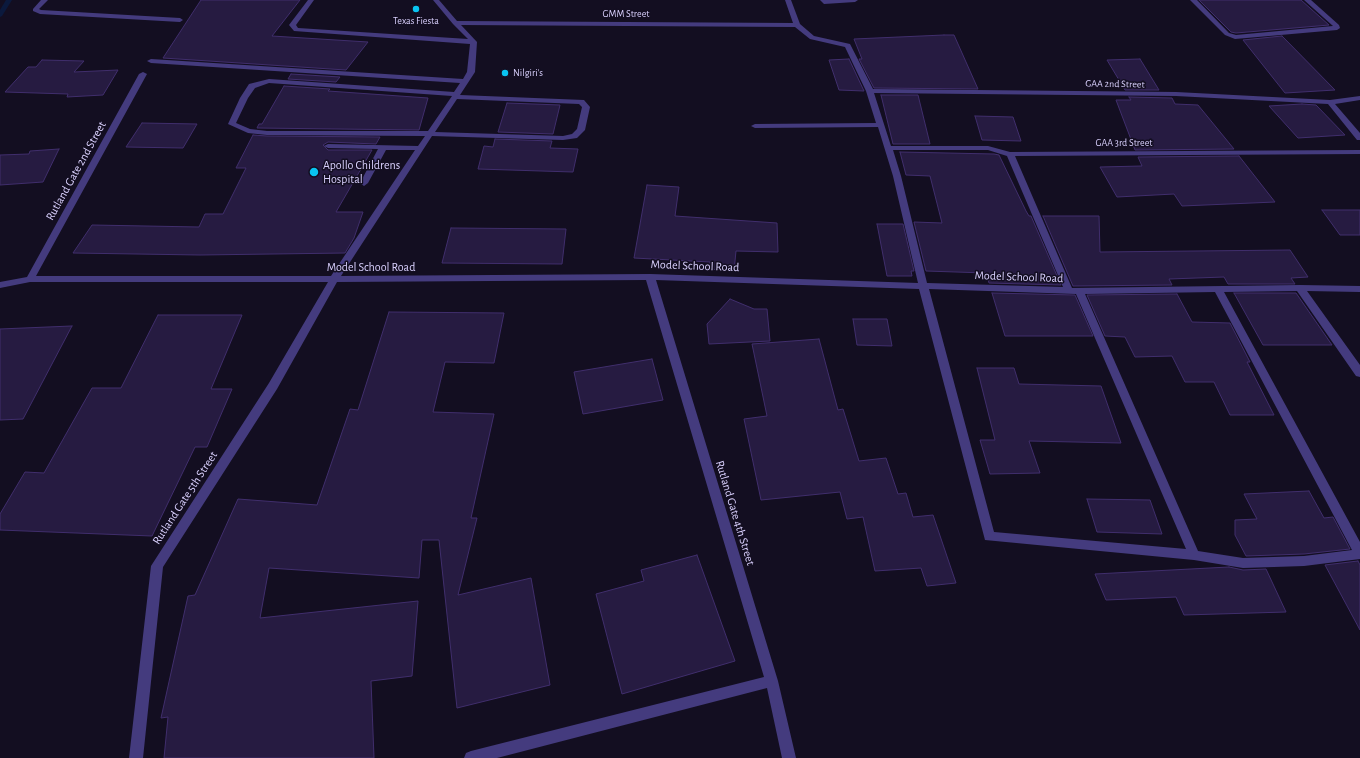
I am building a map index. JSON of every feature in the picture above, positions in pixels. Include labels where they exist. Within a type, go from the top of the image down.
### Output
[{"type":"street","points":[[45,0],[35,10],[40,12],[180,20]]},
{"type":"street","points":[[311,0],[292,25],[296,30],[474,42]]},
{"type":"street","points":[[436,0],[455,23],[474,42]]},
{"type":"street","points":[[788,0],[796,25],[812,38],[848,45],[870,91],[897,176],[923,285],[990,537],[1194,555],[1242,563],[1304,561],[1360,554],[1218,290]]},
{"type":"street","points":[[823,0],[824,2],[855,0]]},
{"type":"street","points":[[1193,0],[1227,34],[1236,37],[1337,28],[1337,26],[1307,0]]},
{"type":"street","name":"GMM Street","points":[[455,23],[796,25]]},
{"type":"street","name":"Rutland Gate 5th Street","points":[[136,758],[157,566],[273,386],[334,279],[471,72],[474,42]]},
{"type":"street","points":[[151,61],[465,81]]},
{"type":"street","name":"Rutland Gate 2nd Street","points":[[30,279],[143,74]]},
{"type":"street","points":[[269,81],[456,96],[581,102],[586,107],[581,130],[574,136],[569,137],[430,134],[267,133],[248,131],[232,124],[244,98],[252,86],[269,81]]},
{"type":"street","name":"GAA 2nd Street","points":[[870,91],[1176,94],[1330,102],[1360,98]]},
{"type":"street","points":[[1330,102],[1360,138]]},
{"type":"street","points":[[755,126],[880,125]]},
{"type":"street","points":[[328,146],[421,148]]},
{"type":"street","points":[[364,183],[383,147]]},
{"type":"street","name":"GAA 3rd Street","points":[[889,148],[988,148],[1010,154],[1360,152]]},
{"type":"street","points":[[1010,154],[1194,555]]},
{"type":"street","name":"Model School Road","points":[[0,285],[30,279],[650,277],[1074,291],[1360,288]]},
{"type":"street","name":"Rutland Gate 4th Street","points":[[650,277],[772,681],[789,758]]},
{"type":"street","points":[[1300,288],[1360,373]]},
{"type":"street","points":[[471,758],[772,681]]},
{"type":"building","points":[[201,0],[300,0],[272,36],[368,42],[346,70],[163,58]]},
{"type":"building","points":[[1199,0],[1301,0],[1329,25],[1236,33],[1231,32]]},
{"type":"building","points":[[954,35],[978,89],[874,88],[859,59],[862,59],[854,39]]},
{"type":"building","points":[[1282,36],[1335,90],[1285,93],[1243,40]]},
{"type":"building","points":[[849,59],[864,91],[839,90],[829,60]]},
{"type":"building","points":[[1140,59],[1159,90],[1125,90],[1107,60]]},
{"type":"building","points":[[42,60],[84,61],[74,72],[118,70],[103,95],[67,97],[68,94],[5,92],[28,67],[36,67]]},
{"type":"building","points":[[291,74],[340,77],[336,82],[288,79]]},
{"type":"building","points":[[284,86],[330,89],[328,91],[428,98],[419,130],[257,128],[259,124],[262,124]]},
{"type":"building","points":[[881,95],[918,95],[930,144],[893,144]]},
{"type":"building","points":[[1129,97],[1172,98],[1175,104],[1198,105],[1234,149],[1135,150],[1116,100],[1131,100]]},
{"type":"building","points":[[507,103],[560,105],[553,134],[498,132]]},
{"type":"building","points":[[1302,104],[1316,105],[1345,135],[1298,138],[1269,106]]},
{"type":"building","points":[[975,116],[1013,117],[1021,141],[982,140]]},
{"type":"building","points":[[142,123],[197,124],[183,148],[126,147]]},
{"type":"building","points":[[253,135],[380,137],[376,144],[328,142],[323,145],[328,150],[372,150],[336,212],[363,212],[354,238],[345,253],[200,255],[73,253],[92,225],[199,227],[205,214],[223,214],[246,168],[236,168]]},
{"type":"building","points":[[495,139],[552,141],[550,148],[578,149],[573,172],[478,169],[484,146],[493,147]]},
{"type":"building","points":[[59,149],[43,182],[0,185],[0,155],[29,154],[30,151]]},
{"type":"building","points":[[900,152],[999,155],[1026,211],[1029,216],[1031,216],[1061,285],[989,283],[986,273],[926,271],[914,222],[942,223],[930,176],[906,175]]},
{"type":"building","points":[[1239,156],[1275,202],[1182,206],[1174,194],[1117,197],[1100,167],[1142,166],[1138,157]]},
{"type":"building","points":[[647,185],[679,187],[675,216],[777,223],[778,252],[736,251],[734,271],[709,269],[710,262],[634,258]]},
{"type":"building","points":[[1322,210],[1360,210],[1360,235],[1340,235]]},
{"type":"building","points":[[1043,216],[1099,216],[1100,252],[1290,250],[1308,277],[1291,278],[1295,284],[1228,284],[1224,277],[1169,279],[1172,285],[1073,286]]},
{"type":"building","points":[[877,224],[903,224],[914,271],[911,271],[912,276],[887,276]]},
{"type":"building","points":[[451,228],[566,229],[562,264],[442,263]]},
{"type":"building","points":[[992,293],[1075,295],[1093,336],[1005,336]]},
{"type":"building","points":[[1234,293],[1296,293],[1332,345],[1263,345]]},
{"type":"building","points":[[1177,294],[1192,322],[1230,323],[1250,362],[1247,362],[1274,415],[1230,415],[1214,382],[1185,382],[1172,356],[1135,357],[1125,337],[1105,336],[1087,295]]},
{"type":"building","points":[[730,299],[754,309],[767,309],[770,341],[709,344],[707,324]]},
{"type":"building","points":[[389,312],[504,313],[494,363],[445,362],[433,412],[494,414],[471,518],[477,518],[458,595],[531,578],[550,685],[457,708],[439,540],[422,540],[419,578],[269,568],[260,618],[418,601],[412,676],[371,681],[374,758],[164,758],[168,717],[161,718],[188,596],[195,595],[238,499],[317,505],[350,409],[358,410]]},
{"type":"building","points":[[158,315],[242,315],[211,389],[232,389],[207,447],[195,447],[152,536],[0,530],[0,514],[25,472],[44,473],[92,388],[121,388]]},
{"type":"building","points":[[853,319],[887,319],[892,346],[857,345]]},
{"type":"building","points":[[72,326],[23,419],[0,420],[0,329]]},
{"type":"building","points":[[819,339],[838,410],[843,409],[859,461],[886,458],[898,494],[906,493],[913,517],[933,515],[956,583],[927,586],[921,568],[875,571],[863,517],[847,519],[840,492],[761,500],[744,419],[767,416],[752,344]]},
{"type":"building","points":[[652,359],[663,400],[583,414],[574,372]]},
{"type":"building","points":[[977,368],[1014,368],[1019,384],[1101,386],[1121,443],[1029,441],[1040,473],[990,474],[980,440],[995,440]]},
{"type":"building","points":[[1309,491],[1324,518],[1333,517],[1350,549],[1304,554],[1246,556],[1235,535],[1235,520],[1257,519],[1244,494]]},
{"type":"building","points":[[1087,499],[1150,500],[1162,534],[1097,532]]},
{"type":"building","points":[[697,555],[735,661],[622,694],[596,594],[644,581],[641,570]]},
{"type":"building","points":[[1358,561],[1360,565],[1360,630],[1325,565]]},
{"type":"building","points":[[1229,567],[1243,570],[1266,569],[1286,612],[1184,615],[1176,597],[1106,600],[1095,574]]},
{"type":"waterway","points":[[0,15],[9,0]]},
{"type":"place","name":"Texas Fiesta","points":[[416,9]]},
{"type":"place","name":"Nilgiri's","points":[[505,73]]},
{"type":"place","name":"Apollo Childrens Hospital","points":[[314,172]]}]
